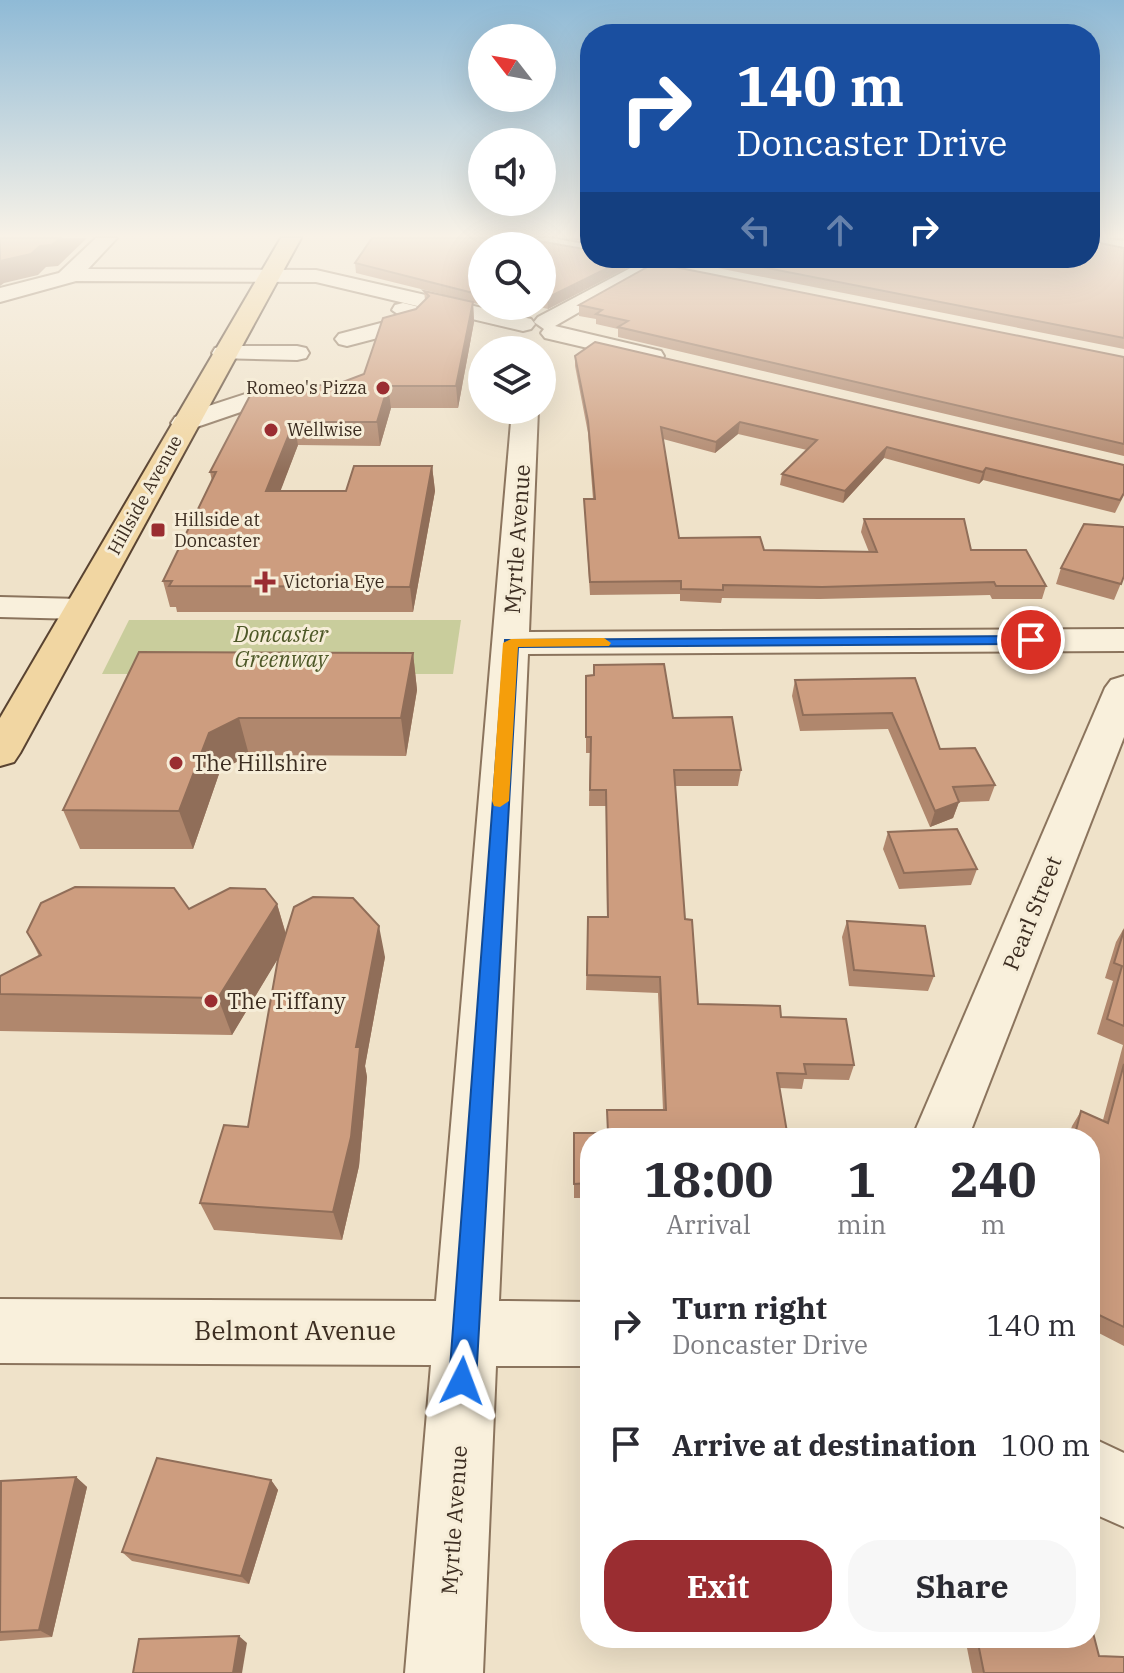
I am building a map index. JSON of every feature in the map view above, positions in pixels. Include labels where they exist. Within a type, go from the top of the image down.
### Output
[{"type":"main road","name":"Hillside Avenue","points":[[0,753],[246,316]]},
{"type":"street","points":[[347,339],[408,323],[416,316]]},
{"type":"street","points":[[476,316],[684,363]]},
{"type":"street","points":[[537,332],[561,316]]},
{"type":"street","points":[[224,353],[297,353]]},
{"type":"street","points":[[185,423],[279,391]]},
{"type":"street","name":"Myrtle Avenue","points":[[444,1673],[524,424]]},
{"type":"street","points":[[0,607],[80,609]]},
{"type":"street","points":[[511,643],[1124,640]]},
{"type":"street","name":"Pearl Street","points":[[944,1128],[1124,688]]},
{"type":"street","name":"Belmont Avenue","points":[[0,1331],[580,1334]]},
{"type":"street","points":[[1100,1478],[1124,1492]]},
{"type":"green space","name":"Doncaster Greenway","points":[[129,620],[461,620],[453,674],[102,674]]},
{"type":"building","points":[[468,316],[456,386],[388,386],[377,422],[294,422],[266,491],[346,491],[354,466],[432,466],[410,587],[169,586],[172,581],[163,581],[216,472],[210,472],[255,386],[335,385],[364,374],[383,318]]},
{"type":"building","points":[[605,316],[920,316],[1124,357],[1124,444],[618,327],[628,321]]},
{"type":"building","points":[[1012,316],[1124,316],[1124,338]]},
{"type":"building","points":[[595,342],[1124,465],[1124,493],[1120,500],[986,468],[983,472],[887,447],[845,491],[782,474],[817,440],[740,422],[716,442],[661,427],[679,538],[760,537],[764,550],[877,552],[864,519],[964,519],[971,550],[1026,550],[1046,586],[996,586],[994,582],[822,587],[723,585],[723,590],[681,589],[681,581],[590,582],[584,499],[595,499],[588,421],[575,356]]},
{"type":"building","points":[[1084,524],[1124,527],[1124,576],[1121,584],[1061,568]]},
{"type":"building","points":[[139,652],[413,653],[401,718],[239,718],[209,733],[179,811],[63,810]]},
{"type":"building","points":[[664,664],[673,718],[732,717],[741,770],[674,770],[685,919],[692,920],[698,1004],[780,1006],[781,1017],[846,1019],[854,1065],[804,1064],[806,1074],[777,1073],[786,1128],[608,1128],[607,1110],[666,1110],[660,977],[587,975],[588,917],[608,917],[606,790],[590,790],[591,737],[586,737],[586,676],[594,675],[594,665]]},
{"type":"building","points":[[915,678],[940,749],[975,748],[995,785],[953,787],[959,802],[935,811],[892,713],[803,715],[795,680]]},
{"type":"building","points":[[957,829],[977,869],[904,873],[888,832]]},
{"type":"building","points":[[75,887],[174,888],[189,909],[230,888],[265,889],[277,904],[218,998],[0,994],[0,976],[41,955],[27,932],[41,903]]},
{"type":"building","points":[[313,897],[353,898],[379,926],[356,1047],[360,1047],[351,1137],[333,1212],[200,1203],[224,1125],[248,1127],[278,959],[294,907]]},
{"type":"building","points":[[847,921],[925,926],[934,976],[854,970]]},
{"type":"building","points":[[1124,930],[1124,1026],[1107,1019],[1122,966],[1114,963]]},
{"type":"building","points":[[1124,1064],[1124,1327],[1100,1315],[1100,1128],[1077,1128],[1081,1111],[1108,1123]]},
{"type":"building","points":[[574,1133],[580,1133],[580,1184],[574,1184]]},
{"type":"building","points":[[157,1458],[271,1480],[241,1576],[122,1552]]},
{"type":"building","points":[[76,1477],[39,1630],[0,1632],[1,1481]]},
{"type":"building","points":[[239,1636],[233,1673],[133,1673],[139,1639]]},
{"type":"building","points":[[979,1648],[1097,1648],[1099,1656],[1124,1657],[1124,1673],[984,1673]]},
{"type":"slow traffic","points":[[500,801],[511,643],[604,643]]},
{"type":"place","name":"Romeo's Pizza","points":[[383,388]]},
{"type":"place","name":"Wellwise","points":[[271,430]]},
{"type":"place","name":"Hillside at Doncaster","points":[[158,530]]},
{"type":"place","name":"Victoria Eye","points":[[265,582]]},
{"type":"place","name":"The Hillshire","points":[[176,763]]},
{"type":"place","name":"The Tiffany","points":[[211,1001]]},
{"type":"route","points":[[462,1381],[511,643],[1031,640]]}]
